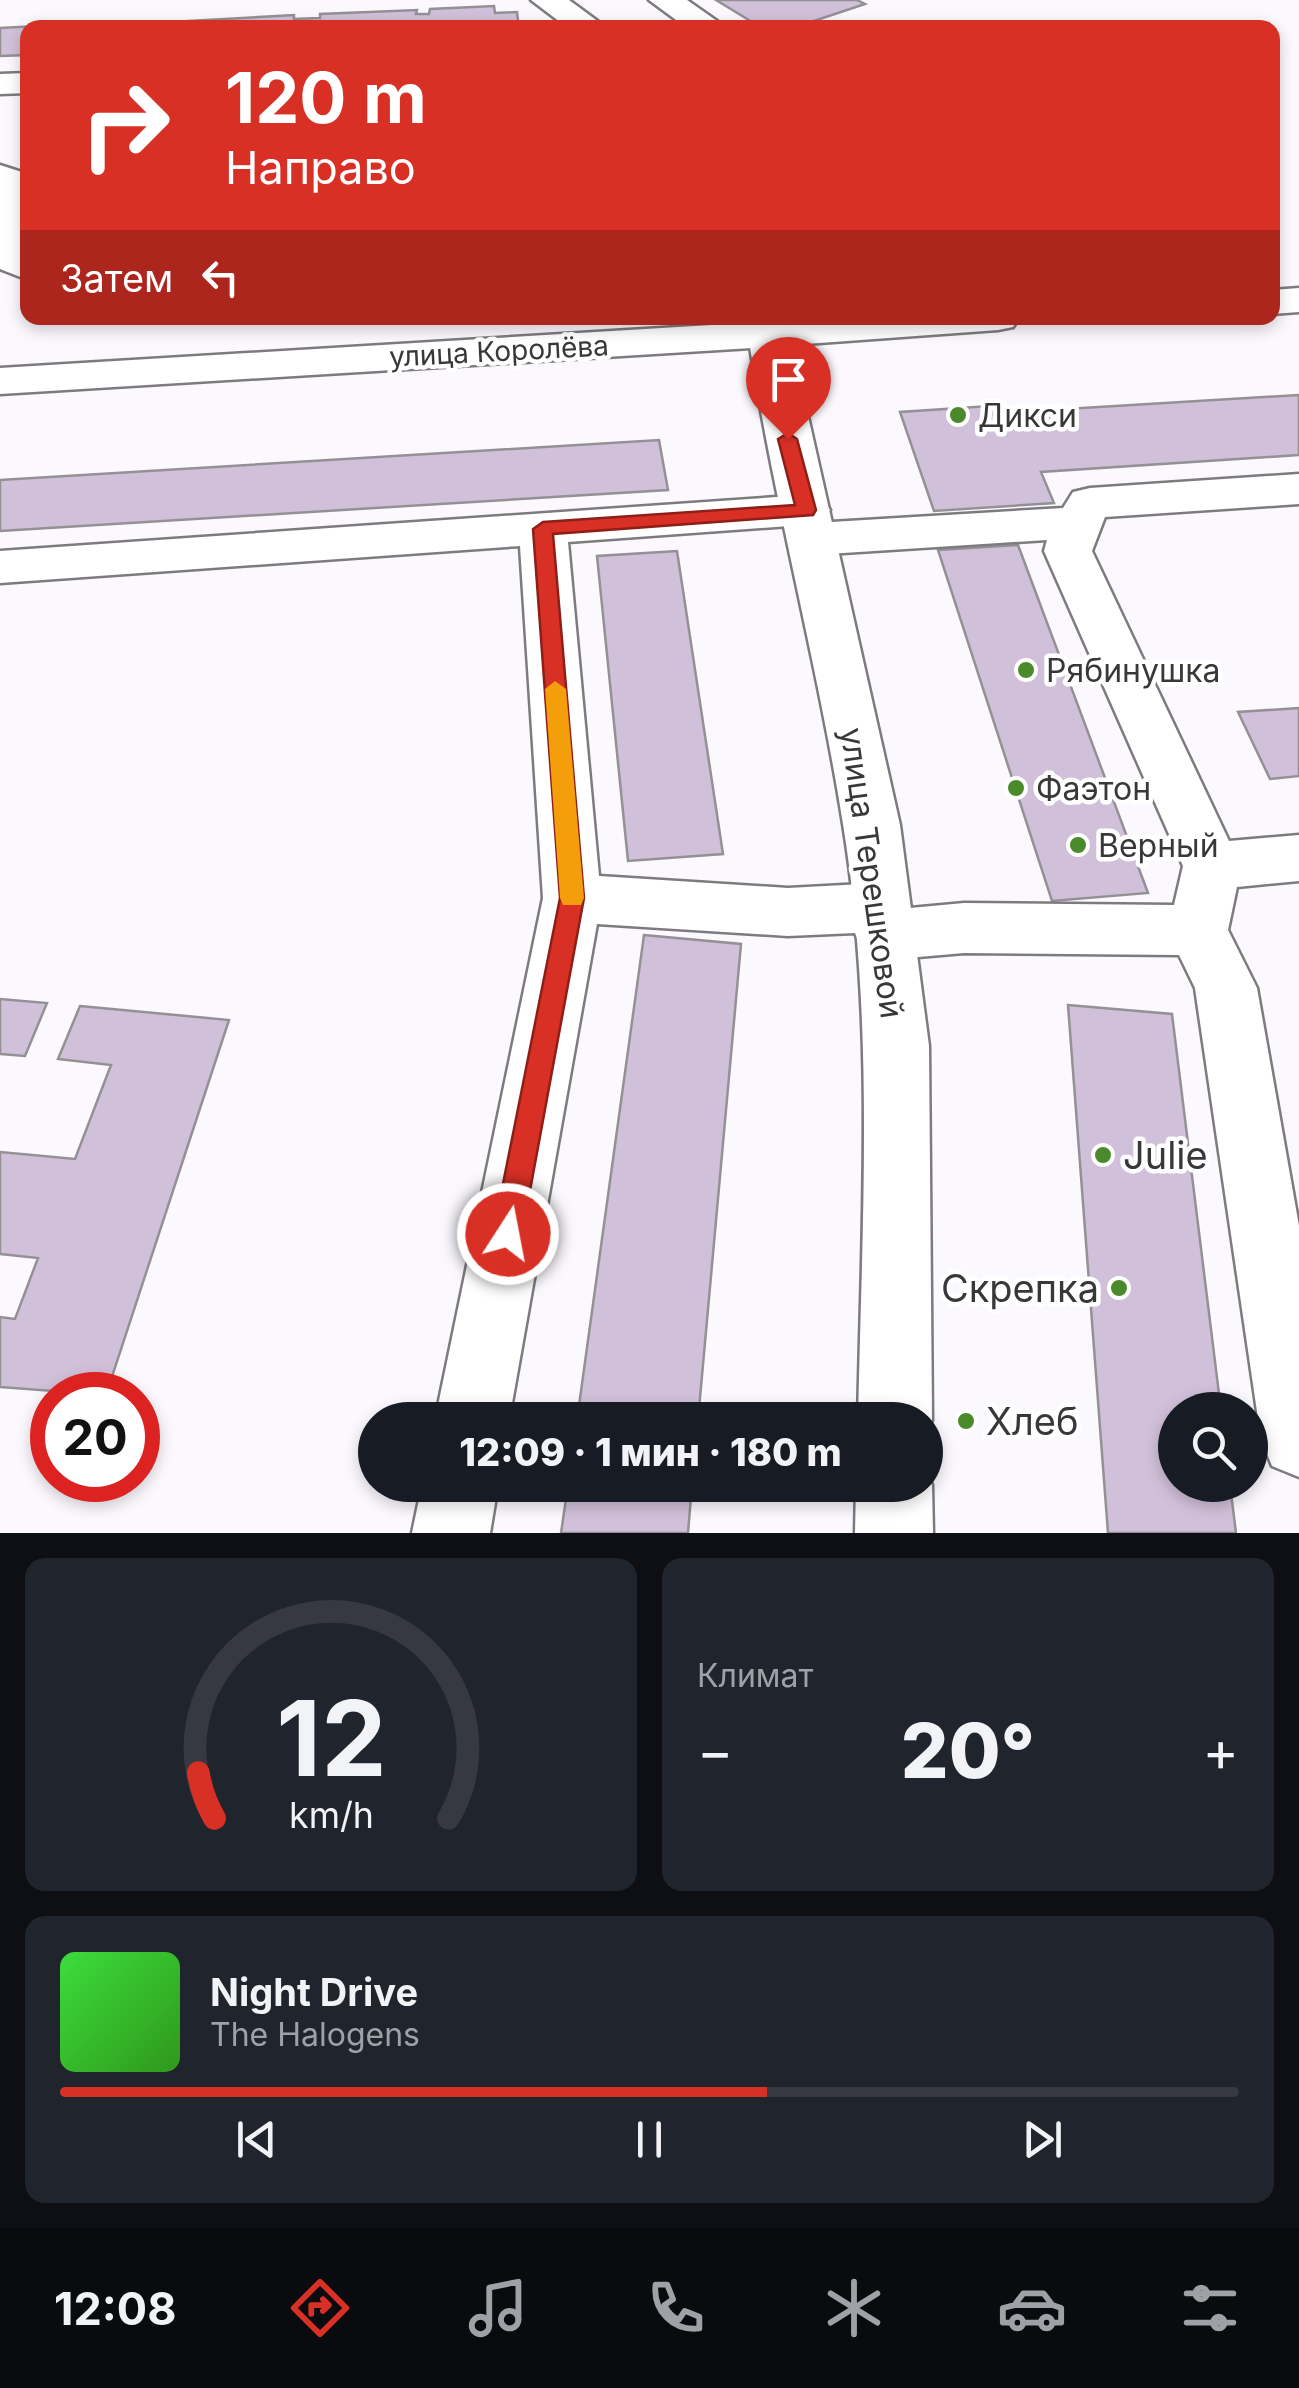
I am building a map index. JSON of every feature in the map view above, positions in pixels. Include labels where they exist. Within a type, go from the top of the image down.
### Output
[{"type":"main road","points":[[548,0],[578,20]]},
{"type":"main road","points":[[666,0],[699,20]]},
{"type":"main road","points":[[0,176],[19,184],[1,254],[20,264]]},
{"type":"main road","name":"улица Королёва","points":[[0,381],[795,325]]},
{"type":"main road","name":"улица Терешковой","points":[[766,326],[780,408],[809,525],[872,824],[897,1046],[895,1402]]},
{"type":"main road","points":[[1299,489],[1090,504],[1077,523],[1068,551],[1212,866],[1198,930],[1226,988],[1299,1438]]},
{"type":"main road","points":[[0,567],[543,529],[1077,523]]},
{"type":"main road","points":[[475,1402],[572,898],[543,529]]},
{"type":"main road","points":[[1212,866],[1299,858]]},
{"type":"main road","points":[[572,898],[964,928],[1198,930]]},
{"type":"main road","points":[[451,1533],[457,1502]]},
{"type":"main road","points":[[894,1502],[894,1533]]},
{"type":"building","points":[[716,0],[857,0],[865,4],[817,20],[749,20]]},
{"type":"building","points":[[494,6],[495,13],[517,12],[518,20],[205,20],[294,15],[294,19],[320,18],[320,14],[417,10],[416,14],[429,14],[430,9]]},
{"type":"building","points":[[20,27],[20,55],[0,56],[0,28]]},
{"type":"building","points":[[1299,395],[1299,455],[1041,472],[1054,503],[934,511],[900,412],[990,406],[997,424],[1020,422],[1016,412]]},
{"type":"building","points":[[659,440],[668,490],[0,531],[0,480]]},
{"type":"building","points":[[1018,545],[1148,893],[1052,901],[938,550]]},
{"type":"building","points":[[677,551],[723,854],[628,861],[597,556]]},
{"type":"building","points":[[1299,708],[1299,776],[1270,779],[1238,712]]},
{"type":"building","points":[[644,935],[741,944],[700,1402],[579,1402]]},
{"type":"building","points":[[0,999],[47,1003],[25,1056],[0,1054]]},
{"type":"building","points":[[1068,1005],[1172,1014],[1219,1392],[1158,1392],[1158,1502],[1232,1502],[1236,1533],[1108,1533]]},
{"type":"building","points":[[80,1006],[229,1020],[114,1372],[30,1372],[30,1389],[0,1387],[0,1317],[15,1319],[38,1258],[0,1254],[0,1152],[75,1159],[111,1065],[58,1059]]},
{"type":"building","points":[[566,1502],[691,1502],[688,1533],[561,1533]]},
{"type":"slow traffic","points":[[555,689],[572,898]]},
{"type":"place","name":"Дикси","points":[[958,415]]},
{"type":"place","name":"Рябинушка","points":[[1026,670]]},
{"type":"place","name":"Фаэтон","points":[[1016,788]]},
{"type":"place","name":"Верный","points":[[1078,845]]},
{"type":"place","name":"Julie","points":[[1103,1155]]},
{"type":"place","name":"Скрепка","points":[[1119,1288]]},
{"type":"place","name":"Хлеб","points":[[966,1421]]},
{"type":"route","points":[[508,1234],[572,898],[543,529],[806,510],[788,439]]}]
